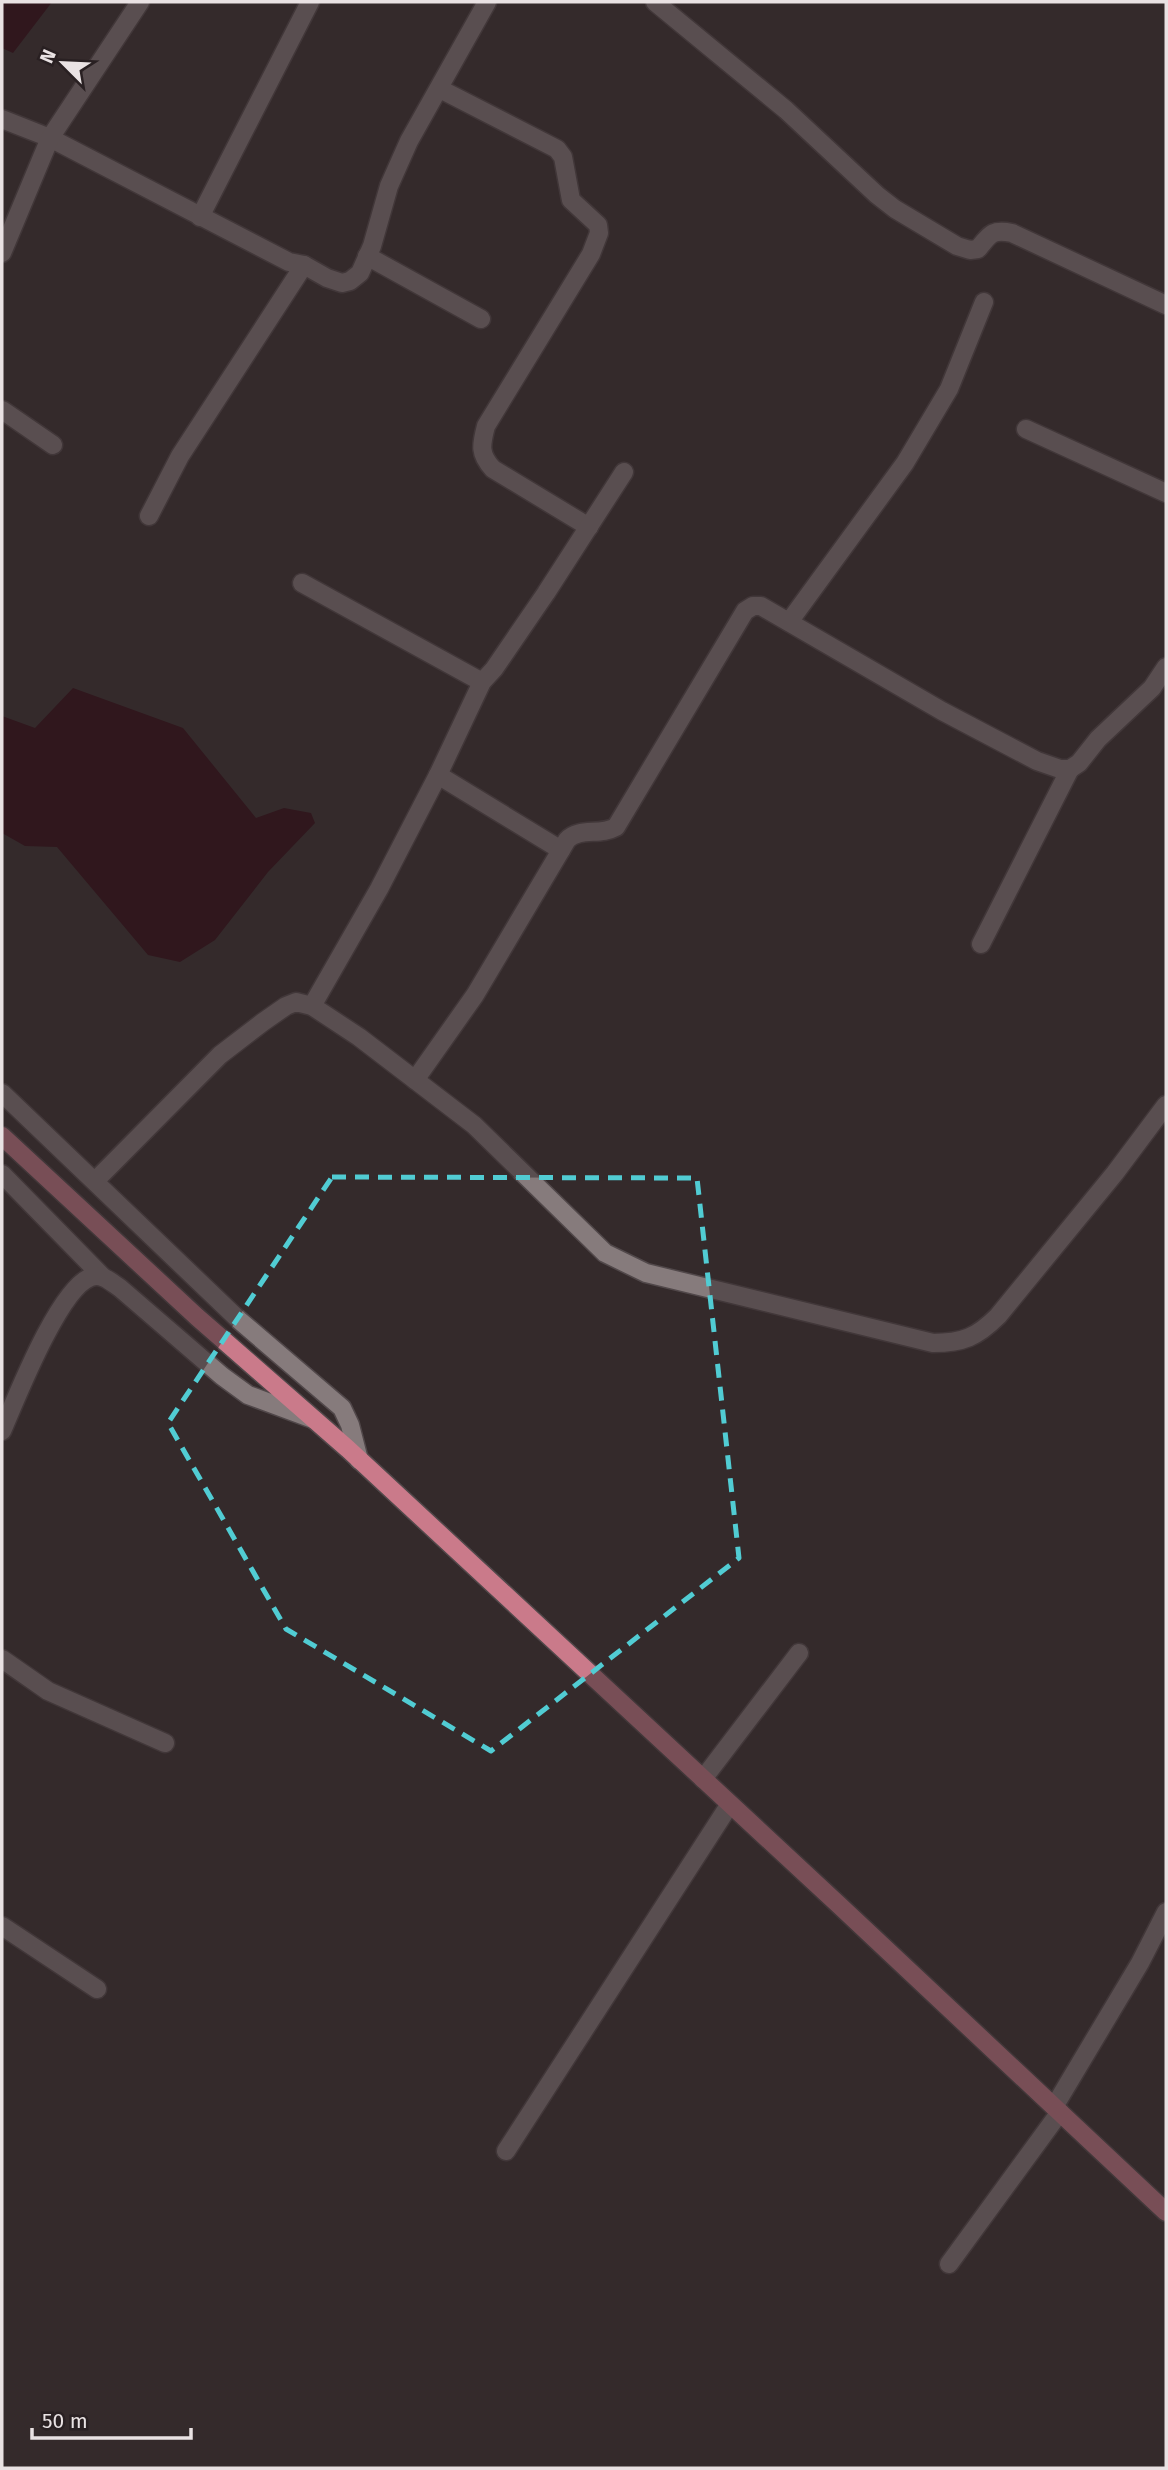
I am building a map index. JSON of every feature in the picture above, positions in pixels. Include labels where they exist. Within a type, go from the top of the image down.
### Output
[{"type":"main road","points":[[2,1136],[197,1317],[359,1460],[1166,2212]]},
{"type":"street","points":[[2,253],[50,138],[140,2]]},
{"type":"street","points":[[200,216],[310,2]]},
{"type":"street","points":[[2,119],[50,138],[289,262],[303,265],[342,283],[350,281],[360,273],[389,186],[409,141],[487,2]]},
{"type":"street","points":[[655,2],[786,110],[877,195],[895,209],[957,246],[970,250],[978,249],[990,234],[1000,231],[1012,233],[1166,305]]},
{"type":"street","points":[[440,89],[556,149],[564,157],[571,200],[598,225],[599,233],[591,254],[486,426],[480,447],[484,459],[493,469],[589,527]]},
{"type":"street","points":[[367,256],[481,319]]},
{"type":"street","points":[[149,516],[180,456],[303,265]]},
{"type":"street","points":[[789,622],[905,463],[949,389],[984,302]]},
{"type":"street","points":[[2,410],[53,445]]},
{"type":"street","points":[[1026,429],[1166,493]]},
{"type":"street","points":[[312,1006],[379,888],[438,775],[482,682],[516,636],[624,472]]},
{"type":"street","points":[[302,583],[482,682]]},
{"type":"street","points":[[415,1080],[475,995],[572,835],[580,832],[597,833],[616,827],[745,611],[753,606],[761,606],[942,711],[1037,761],[1060,769],[1070,769]]},
{"type":"street","points":[[981,944],[1070,769],[1152,688],[1166,667]]},
{"type":"street","points":[[438,775],[561,850]]},
{"type":"street","points":[[95,1181],[220,1055],[286,1006],[296,1002],[312,1006],[359,1037],[474,1125],[605,1253],[624,1264],[646,1273],[933,1343],[953,1343],[980,1334],[998,1316],[1115,1173],[1166,1105]]},
{"type":"street","points":[[2,1093],[239,1320],[342,1408],[350,1425],[359,1460]]},
{"type":"street","points":[[2,1174],[102,1276],[120,1288],[222,1376],[248,1395],[313,1419]]},
{"type":"street","points":[[2,1431],[47,1332],[61,1308],[79,1285],[90,1277],[102,1276]]},
{"type":"street","points":[[703,1779],[799,1653]]},
{"type":"street","points":[[2,1659],[48,1691],[165,1743]]},
{"type":"street","points":[[506,2151],[730,1804]]},
{"type":"street","points":[[949,2264],[1057,2109],[1140,1963],[1161,1937],[1166,1912]]},
{"type":"street","points":[[2,1926],[97,1989]]},
{"type":"highlighted area","points":[[332,1177],[697,1178],[739,1558],[491,1751],[286,1629],[168,1423]]},
{"type":"shaded area","points":[[2,2],[52,2],[13,53],[2,48]]},
{"type":"shaded area","points":[[73,688],[183,728],[256,818],[284,808],[311,813],[315,823],[268,872],[215,940],[180,962],[148,955],[57,847],[25,846],[2,833],[2,716],[35,728]]}]
